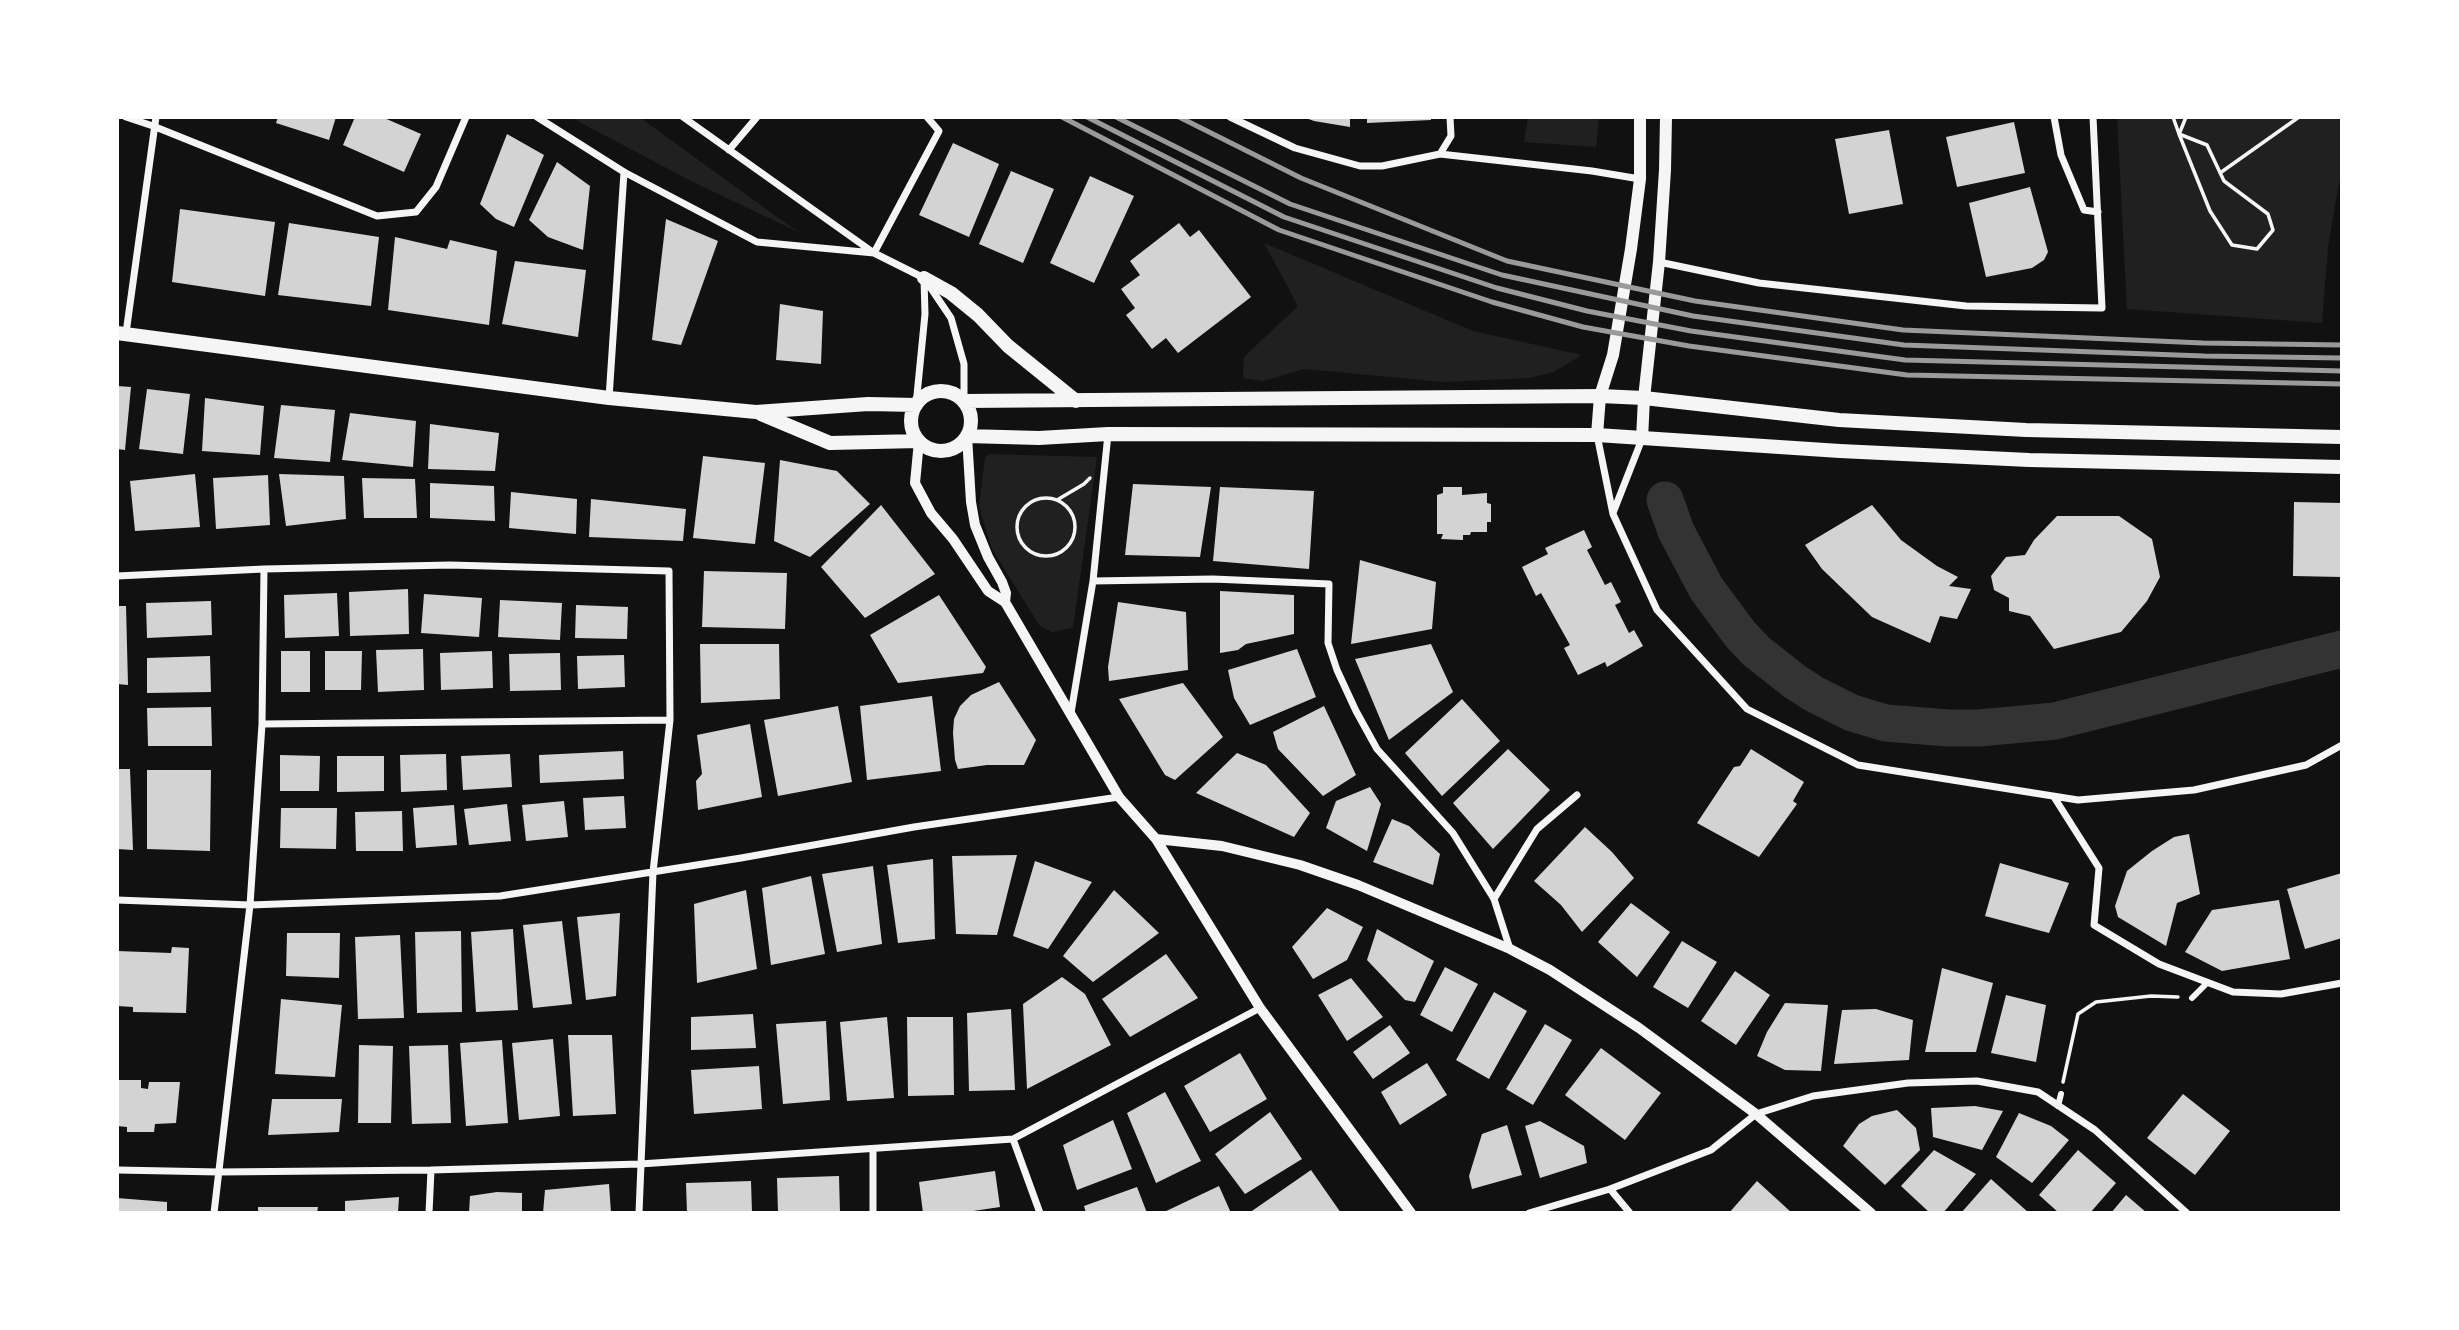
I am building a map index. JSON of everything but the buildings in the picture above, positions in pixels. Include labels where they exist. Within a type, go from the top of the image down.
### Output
[{"type":"main road","points":[[1597,435],[1600,396],[1613,355],[1632,249],[1640,179],[1640,117]]},
{"type":"main road","points":[[1642,439],[1659,262],[1666,117]]},
{"type":"main road","points":[[923,278],[960,300],[1008,346],[1076,401]]},
{"type":"main road","points":[[122,333],[608,398],[756,412],[869,404],[916,405]]},
{"type":"main road","points":[[919,442],[911,425],[916,405],[930,393],[939,391],[948,392],[964,401],[1600,396],[1644,398],[1839,420],[2026,430],[2342,437]]},
{"type":"main road","points":[[756,412],[830,443],[919,442],[935,450],[944,451],[961,443],[967,436],[971,417],[964,401]]},
{"type":"main road","points":[[967,436],[1039,438],[1108,434],[1597,435],[2029,460],[2342,467]]},
{"type":"street","points":[[126,117],[154,121],[377,216],[415,212],[436,187],[466,117]]},
{"type":"street","points":[[537,117],[624,172],[757,242],[874,253]]},
{"type":"street","points":[[683,117],[874,253],[923,278],[954,324],[964,364],[964,401]]},
{"type":"street","points":[[729,150],[757,117]]},
{"type":"street","points":[[874,253],[939,131],[927,117]]},
{"type":"street","points":[[1230,117],[1295,148],[1360,166],[1382,166],[1440,154],[1640,179]]},
{"type":"street","points":[[1440,154],[1451,136],[1450,117]]},
{"type":"street","points":[[2054,117],[2062,155],[2084,210],[2098,212]]},
{"type":"street","points":[[1659,262],[1759,283],[1966,306],[2102,308],[2092,117]]},
{"type":"street","points":[[122,333],[154,121]]},
{"type":"street","points":[[608,398],[624,172]]},
{"type":"street","points":[[916,405],[925,314],[923,278]]},
{"type":"street","points":[[1071,713],[1093,581],[1108,434]]},
{"type":"street","points":[[1597,435],[1613,514],[1657,610],[1747,709],[1858,765],[2078,800],[2194,790],[2306,765],[2342,746]]},
{"type":"street","points":[[967,436],[975,525],[1002,582],[1006,593],[1005,602]]},
{"type":"street","points":[[1613,514],[1642,439]]},
{"type":"street","points":[[919,442],[915,483],[931,513],[988,591],[1005,602],[1119,797],[1156,839],[1261,1008],[1410,1213]]},
{"type":"street","points":[[117,576],[264,569],[450,565],[669,571],[670,720],[653,872],[639,1213]]},
{"type":"street","points":[[214,1213],[250,905],[262,723],[264,569]]},
{"type":"street","points":[[1093,581],[1213,579],[1329,584],[1328,643],[1356,712],[1377,749],[1453,833],[1493,899],[1510,949]]},
{"type":"street","points":[[262,723],[670,720]]},
{"type":"street","points":[[1493,899],[1537,829],[1577,794]]},
{"type":"street","points":[[117,900],[250,905],[500,896],[914,827],[1119,797]]},
{"type":"street","points":[[2054,797],[2099,868],[2094,925],[2159,964],[2233,992],[2281,994],[2342,983]]},
{"type":"street","points":[[1156,839],[1222,846],[1300,866],[1358,885],[1510,949],[1550,970],[1639,1028],[1756,1114],[1871,1213]]},
{"type":"street","points":[[2192,998],[2207,983]]},
{"type":"street","points":[[117,1170],[431,1170],[640,1164],[1013,1139],[1261,1008]]},
{"type":"street","points":[[1529,1213],[1610,1189],[1711,1150],[1756,1114],[1813,1096],[1908,1083],[1977,1081],[2038,1091],[2095,1130],[2187,1213]]},
{"type":"street","points":[[2059,1105],[2061,1094]]},
{"type":"street","points":[[1013,1139],[1040,1213]]},
{"type":"street","points":[[873,1149],[873,1213]]},
{"type":"street","points":[[429,1213],[431,1170]]},
{"type":"street","points":[[1610,1189],[1630,1213]]},
{"type":"path","points":[[2173,117],[2179,134],[2210,212],[2232,245],[2258,249],[2273,230],[2268,214],[2224,181],[2207,145],[2179,134]]},
{"type":"path","points":[[2179,134],[2186,117]]},
{"type":"path","points":[[2220,173],[2299,117]]},
{"type":"path","points":[[1057,500],[1072,513],[1075,532],[1065,549],[1057,554],[1038,556],[1024,547],[1019,540],[1016,532],[1019,515],[1031,502],[1039,498],[1057,500],[1084,484],[1105,463]]},
{"type":"path","points":[[2061,1094],[2078,1014],[2096,1002],[2151,996],[2192,998]]},
{"type":"shaded area","points":[[570,117],[639,117],[798,232],[693,182]]},
{"type":"shaded area","points":[[1528,117],[1599,117],[1596,147],[1524,142]]},
{"type":"shaded area","points":[[2117,117],[2342,117],[2342,165],[2328,247],[2322,323],[2127,309]]},
{"type":"shaded area","points":[[1264,243],[1473,331],[1582,355],[1554,372],[1529,378],[1444,382],[1304,369],[1263,381],[1243,378],[1244,357],[1298,306]]},
{"type":"shaded area","points":[[989,454],[1097,457],[1073,628],[1052,632],[1039,625],[992,549],[979,507],[985,457]]},
{"type":"waterway","points":[[1665,500],[1676,531],[1706,588],[1756,651],[1814,694],[1852,713],[1886,723],[1979,728],[2055,721],[2342,649]]},
{"type":"railway","points":[[1062,117],[1279,230],[1492,302],[1583,327],[1689,346],[1907,375],[2342,384]]},
{"type":"railway","points":[[1087,117],[1284,217],[1497,288],[1587,311],[1691,331],[1905,360],[2342,371]]},
{"type":"railway","points":[[1116,117],[1290,204],[1502,275],[1693,316],[1904,345],[2342,358]]},
{"type":"railway","points":[[1179,117],[1301,178],[1507,261],[1695,301],[1903,330],[2203,343],[2342,345]]}]
